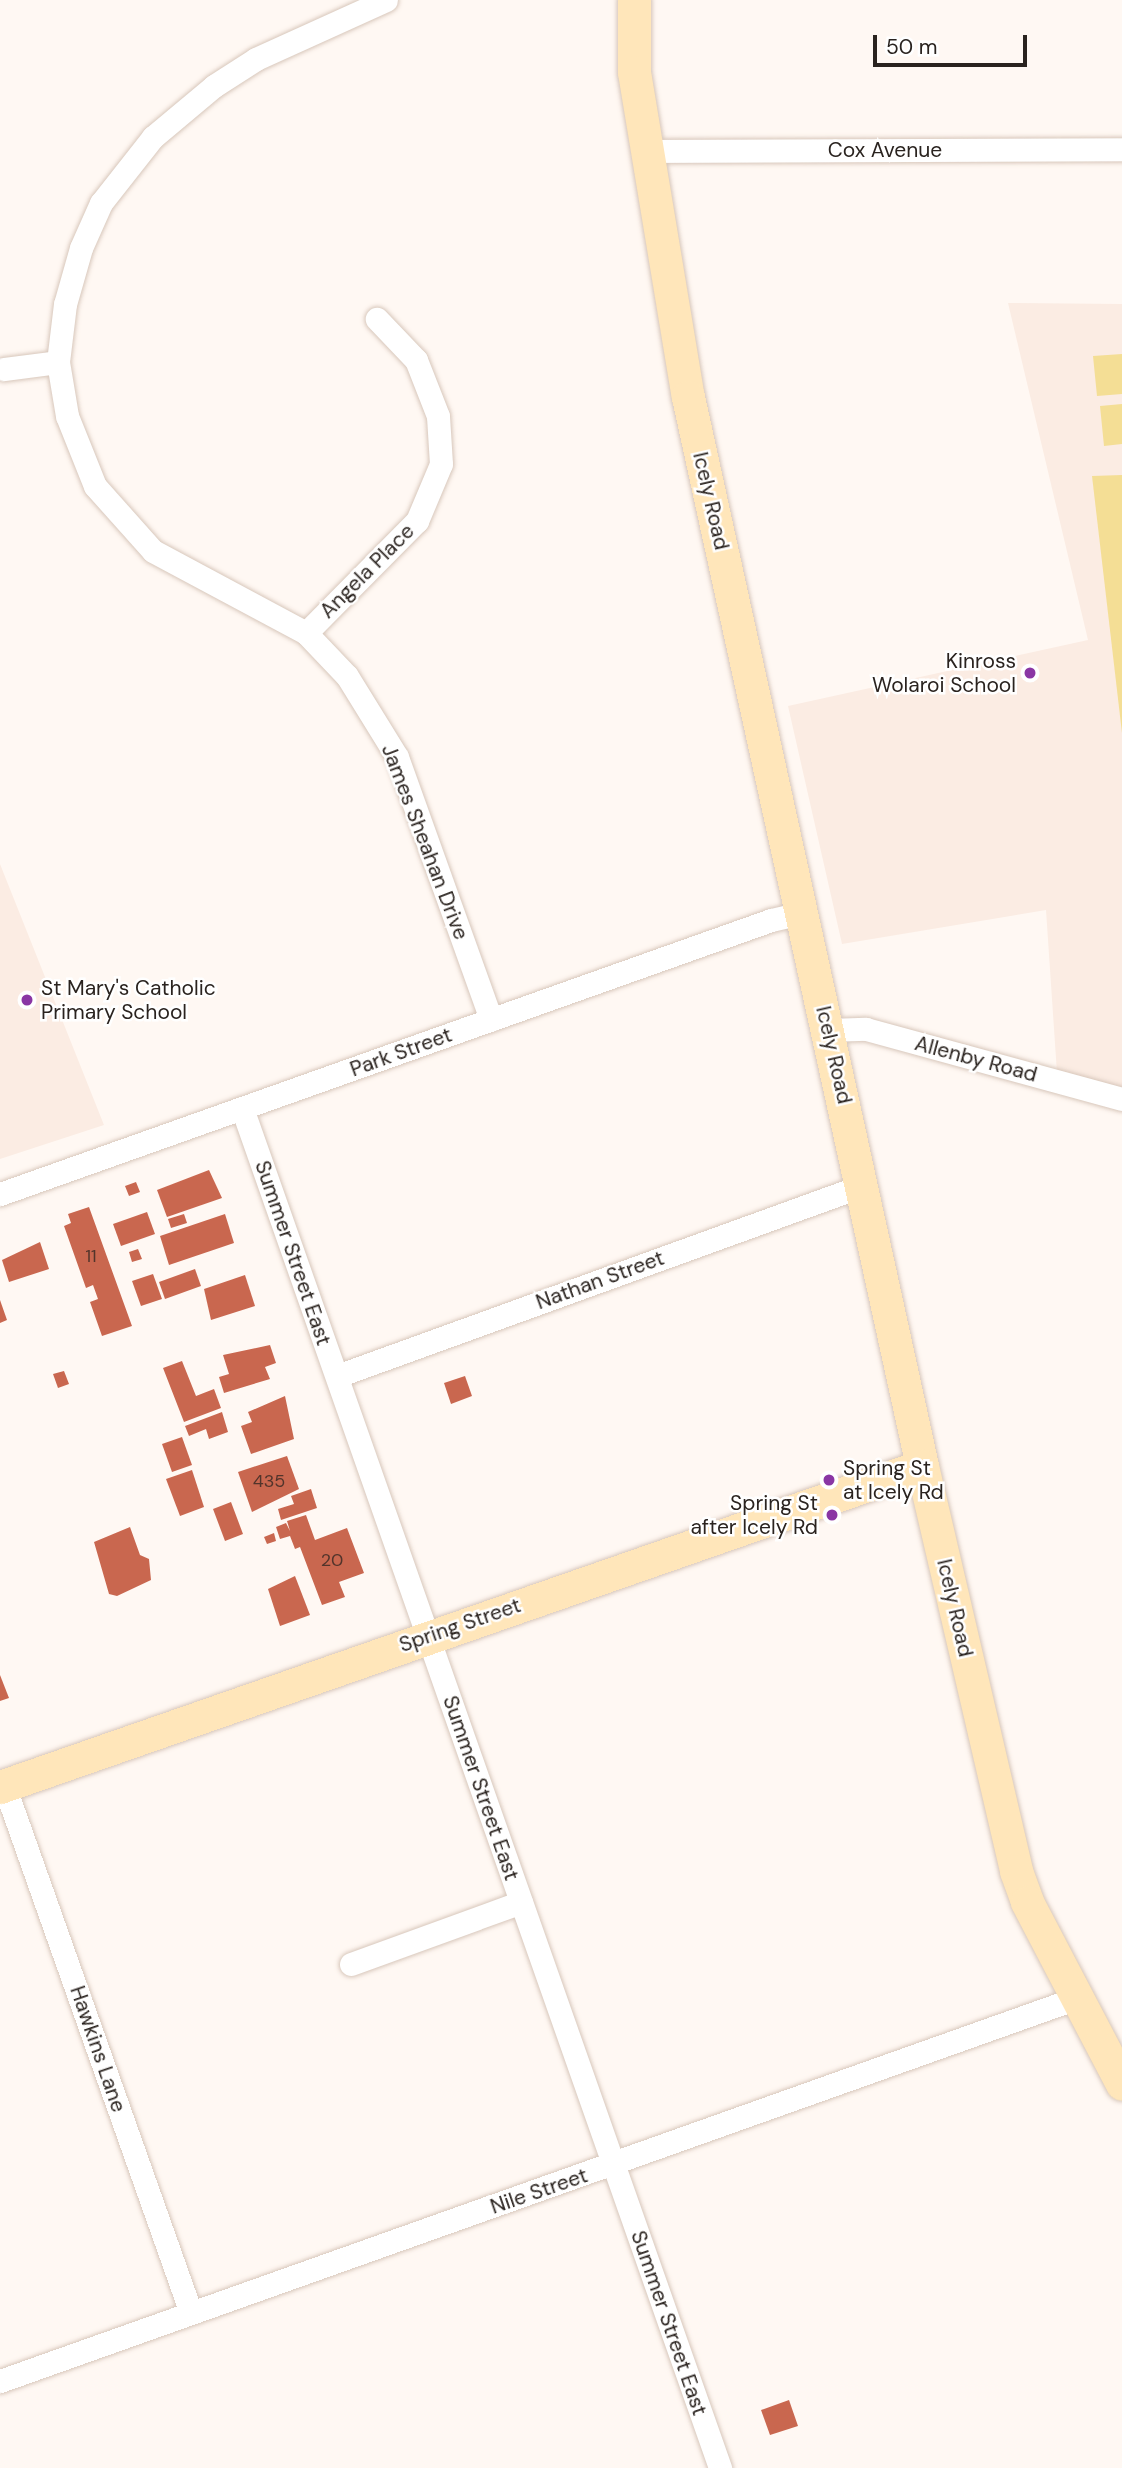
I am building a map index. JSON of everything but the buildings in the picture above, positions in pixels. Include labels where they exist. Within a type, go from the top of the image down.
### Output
[{"type":"street","name":"James Sheahan Drive","points":[[386,0],[353,6],[256,59],[214,86],[153,136],[122,172],[102,203],[77,261],[65,304],[58,362],[67,416],[95,486],[153,551],[306,633],[347,676],[397,757],[491,1020]]},
{"type":"street","name":"Icely Road","points":[[634,0],[631,48],[688,397],[864,1185],[922,1466],[1016,1871],[1122,2084]]},
{"type":"street","name":"Cox Avenue","points":[[649,151],[1122,149]]},
{"type":"street","name":"Angela Place","points":[[306,633],[417,521],[441,464],[438,416],[416,360],[377,318]]},
{"type":"street","points":[[4,369],[58,362]]},
{"type":"street","name":"Park Street","points":[[0,1194],[771,920],[802,913]]},
{"type":"street","name":"Allenby Road","points":[[828,1030],[866,1029],[1122,1099]]},
{"type":"street","name":"Summer Street East","points":[[242,1108],[720,2468]]},
{"type":"street","name":"Nathan Street","points":[[337,1376],[864,1185]]},
{"type":"street","name":"Spring Street","points":[[2,1786],[922,1466]]},
{"type":"street","name":"Hawkins Lane","points":[[2,1786],[191,2313]]},
{"type":"street","points":[[351,1964],[521,1902]]},
{"type":"street","name":"Nile Street","points":[[0,2381],[1077,1998]]},
{"type":"shaded area","name":"Kinross Wolaroi School","points":[[1008,303],[1122,304],[1122,1102],[1058,1088],[1046,910],[842,944],[788,706],[1088,640]]},
{"type":"shaded area","points":[[1122,354],[1122,394],[1097,396],[1093,356]]},
{"type":"shaded area","points":[[1122,404],[1122,444],[1104,446],[1100,406]]},
{"type":"shaded area","points":[[1122,475],[1122,733],[1092,476]]},
{"type":"shaded area","name":"St Mary's Catholic Primary School","points":[[0,864],[104,1125],[0,1159]]},
{"type":"place","name":"Kinross Wolaroi School","points":[[1030,673]]},
{"type":"place","name":"St Mary's Catholic Primary School","points":[[27,1000]]},
{"type":"place","name":"Spring St at Icely Rd","points":[[829,1480]]},
{"type":"place","name":"Spring St after Icely Rd","points":[[832,1515]]}]
